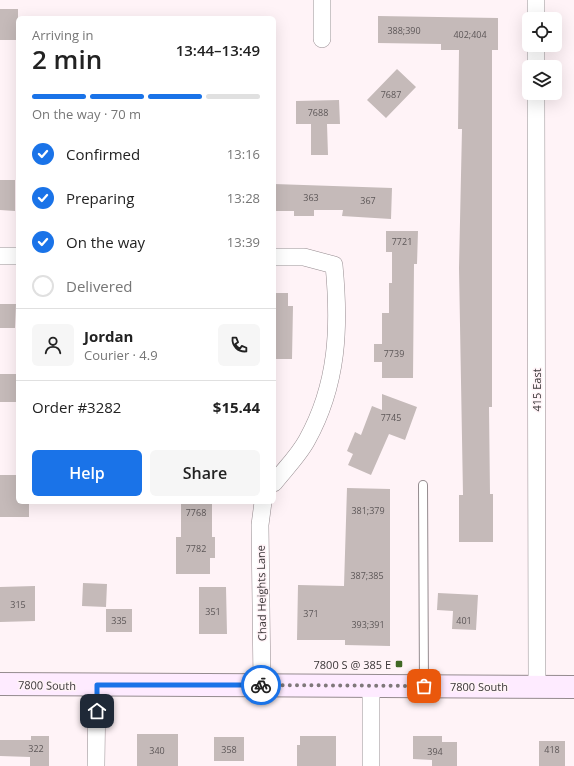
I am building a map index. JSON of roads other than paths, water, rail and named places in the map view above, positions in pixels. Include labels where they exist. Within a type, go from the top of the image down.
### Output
[{"type":"main road","name":"7800 South","points":[[0,684],[574,686]]},
{"type":"street","points":[[322,0],[322,39]]},
{"type":"street","points":[[536,0],[536,12]]},
{"type":"street","name":"415 East","points":[[536,100],[537,686]]},
{"type":"street","points":[[0,256],[16,256]]},
{"type":"street","points":[[276,257],[304,257],[334,265],[338,305],[336,343],[332,376],[322,410],[307,441],[276,480]]},
{"type":"street","name":"Chad Heights Lane","points":[[262,685],[260,525],[263,504]]},
{"type":"street","points":[[96,766],[97,685]]},
{"type":"street","points":[[371,686],[371,766]]},
{"type":"lane","points":[[423,484],[424,686]]},
{"type":"place","name":"7800 S @ 385 E","points":[[399,664]]}]
